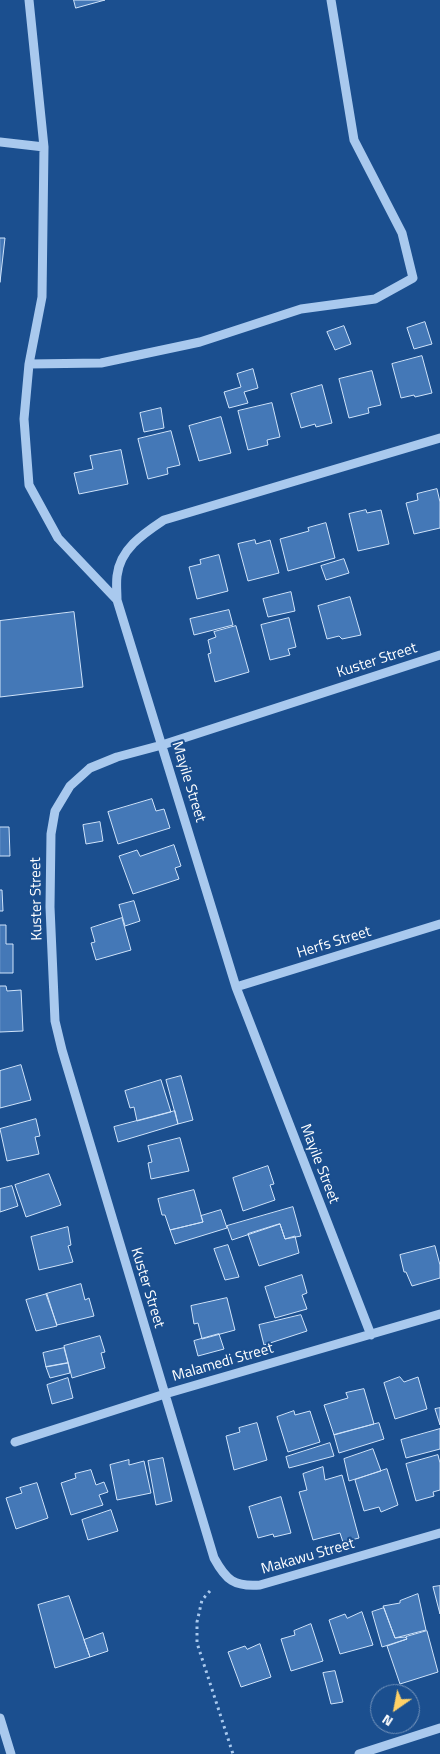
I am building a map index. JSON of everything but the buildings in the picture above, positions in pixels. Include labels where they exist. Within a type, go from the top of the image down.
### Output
[{"type":"street","points":[[29,0],[44,147],[42,298],[29,364],[24,420],[29,485],[58,538],[117,600]]},
{"type":"street","points":[[29,364],[100,363],[200,342],[302,309],[375,299],[413,278],[402,233],[354,140],[332,0]]},
{"type":"street","points":[[0,142],[44,147]]},
{"type":"street","name":"Mayile Street","points":[[371,1335],[236,987],[117,600],[117,575],[124,554],[140,536],[164,520],[440,438]]},
{"type":"street","name":"Kuster Street","points":[[164,1394],[55,1021],[50,907],[51,834],[55,811],[70,786],[90,768],[440,655]]},
{"type":"street","name":"Herfs Street","points":[[236,987],[440,924]]},
{"type":"street","name":"Malamedi Street","points":[[15,1442],[164,1394],[440,1314]]},
{"type":"street","points":[[164,1394],[214,1558],[224,1575]]},
{"type":"street","name":"Makawu Street","points":[[224,1575],[244,1586],[260,1586],[440,1532]]},
{"type":"street","points":[[0,1718],[11,1754]]},
{"type":"street","points":[[359,1754],[440,1728]]},
{"type":"path","points":[[224,1575],[202,1600],[197,1622],[197,1643],[233,1754]]}]
